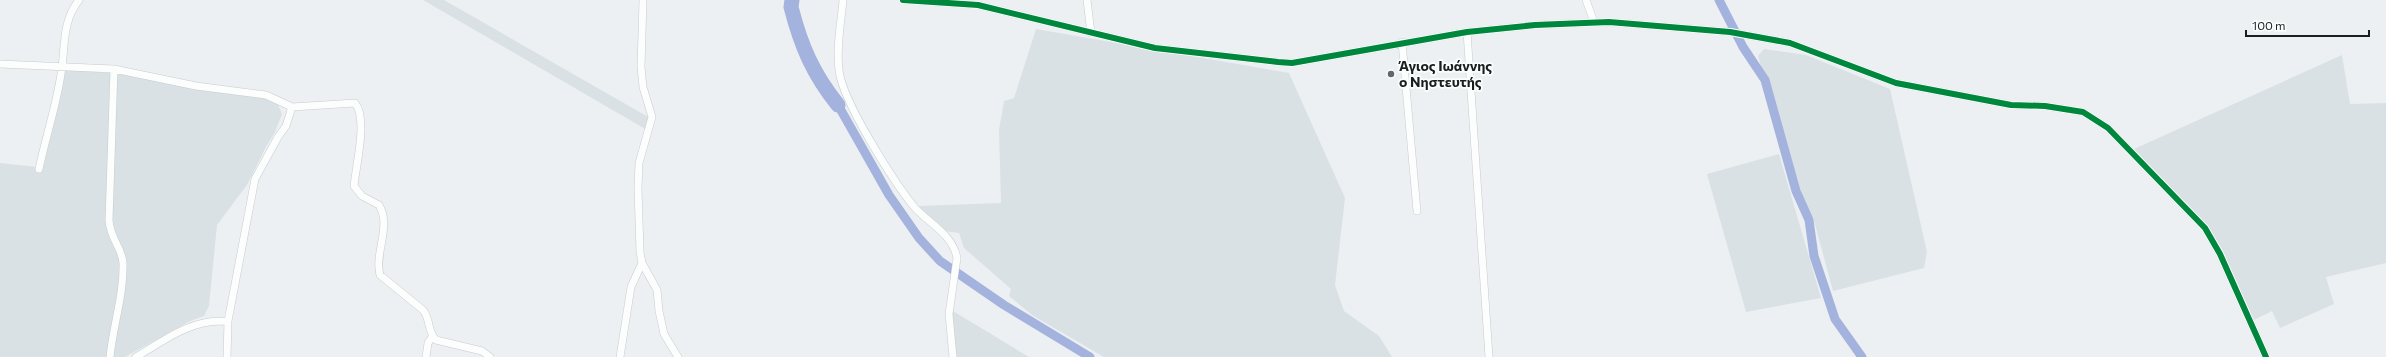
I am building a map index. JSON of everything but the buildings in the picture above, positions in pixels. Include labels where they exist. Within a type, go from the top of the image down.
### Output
[{"type":"street","points":[[39,169],[62,66],[63,43],[68,20],[79,0]]},
{"type":"street","points":[[643,0],[641,67],[643,88],[652,117],[643,145],[639,169],[639,240],[642,263],[657,290],[664,334],[678,357]]},
{"type":"street","points":[[842,0],[838,70],[847,97],[899,187],[926,219],[953,244],[957,258],[949,327],[953,357]]},
{"type":"street","points":[[903,0],[978,5],[1155,48],[1278,62],[1298,62],[1402,42],[1535,24],[1594,22],[1730,32],[1790,43],[1896,83],[2011,105],[2068,109],[2083,112],[2108,128],[2126,145],[2205,228],[2220,254],[2266,357]]},
{"type":"street","points":[[1087,0],[1091,33]]},
{"type":"street","points":[[1586,0],[1594,22]]},
{"type":"street","points":[[1467,32],[1489,357]]},
{"type":"street","points":[[1402,42],[1417,211]]},
{"type":"street","points":[[0,64],[114,69],[196,86],[266,95],[292,107],[331,106],[350,102],[358,108],[361,122],[354,186],[362,196],[379,205],[384,218],[378,265],[380,275],[423,310],[428,316],[432,337],[426,348],[426,357]]},
{"type":"street","points":[[110,357],[123,276],[122,254],[110,232],[109,220],[114,69]]},
{"type":"street","points":[[227,357],[228,320],[255,179],[278,137],[286,126],[292,107]]},
{"type":"street","points":[[620,357],[631,287],[642,263]]},
{"type":"street","points":[[136,357],[174,333],[192,326],[228,320]]},
{"type":"street","points":[[432,337],[445,344],[482,351],[490,357]]},
{"type":"shaded area","points":[[423,0],[444,0],[650,118],[647,130]]},
{"type":"shaded area","points":[[1036,29],[1289,73],[1345,198],[1335,285],[1344,311],[1379,336],[1392,357],[1104,357],[1032,315],[1009,296],[1011,289],[964,248],[959,233],[945,231],[918,206],[1001,203],[999,130],[1004,101],[1014,98]]},
{"type":"shaded area","points":[[1764,49],[1806,55],[1890,89],[1927,252],[1924,268],[1833,291],[1813,217],[1807,214],[1798,192],[1758,56]]},
{"type":"shaded area","points":[[2342,55],[2350,104],[2386,103],[2386,263],[2326,277],[2334,304],[2280,328],[2272,311],[2254,320],[2221,247],[2204,224],[2134,149]]},
{"type":"shaded area","points":[[65,69],[119,74],[252,95],[276,100],[282,114],[275,132],[247,185],[217,225],[209,306],[204,316],[190,321],[125,357],[0,357],[0,163],[37,167],[38,159],[45,160]]},
{"type":"shaded area","points":[[1779,154],[1821,298],[1746,312],[1707,174]]},
{"type":"shaded area","points":[[953,311],[1029,357],[957,357],[953,326]]},
{"type":"waterway","points":[[792,0],[791,7],[795,21],[809,59],[815,71],[838,105]]},
{"type":"waterway","points":[[1719,0],[1743,47],[1765,80],[1796,191],[1809,220],[1814,256],[1835,319],[1862,357]]},
{"type":"waterway","points":[[838,105],[889,195],[919,238],[940,261],[1004,305],[1090,357]]},
{"type":"cycle path","points":[[903,0],[978,5],[1155,48],[1292,63],[1467,32],[1535,25],[1609,22],[1730,32],[1790,43],[1896,83],[2011,105],[2045,106],[2083,112],[2108,128],[2205,228],[2220,254],[2266,357]]},
{"type":"place","name":"Άγιος Ιωάννης ο Νηστευτής","points":[[1391,74]]}]
